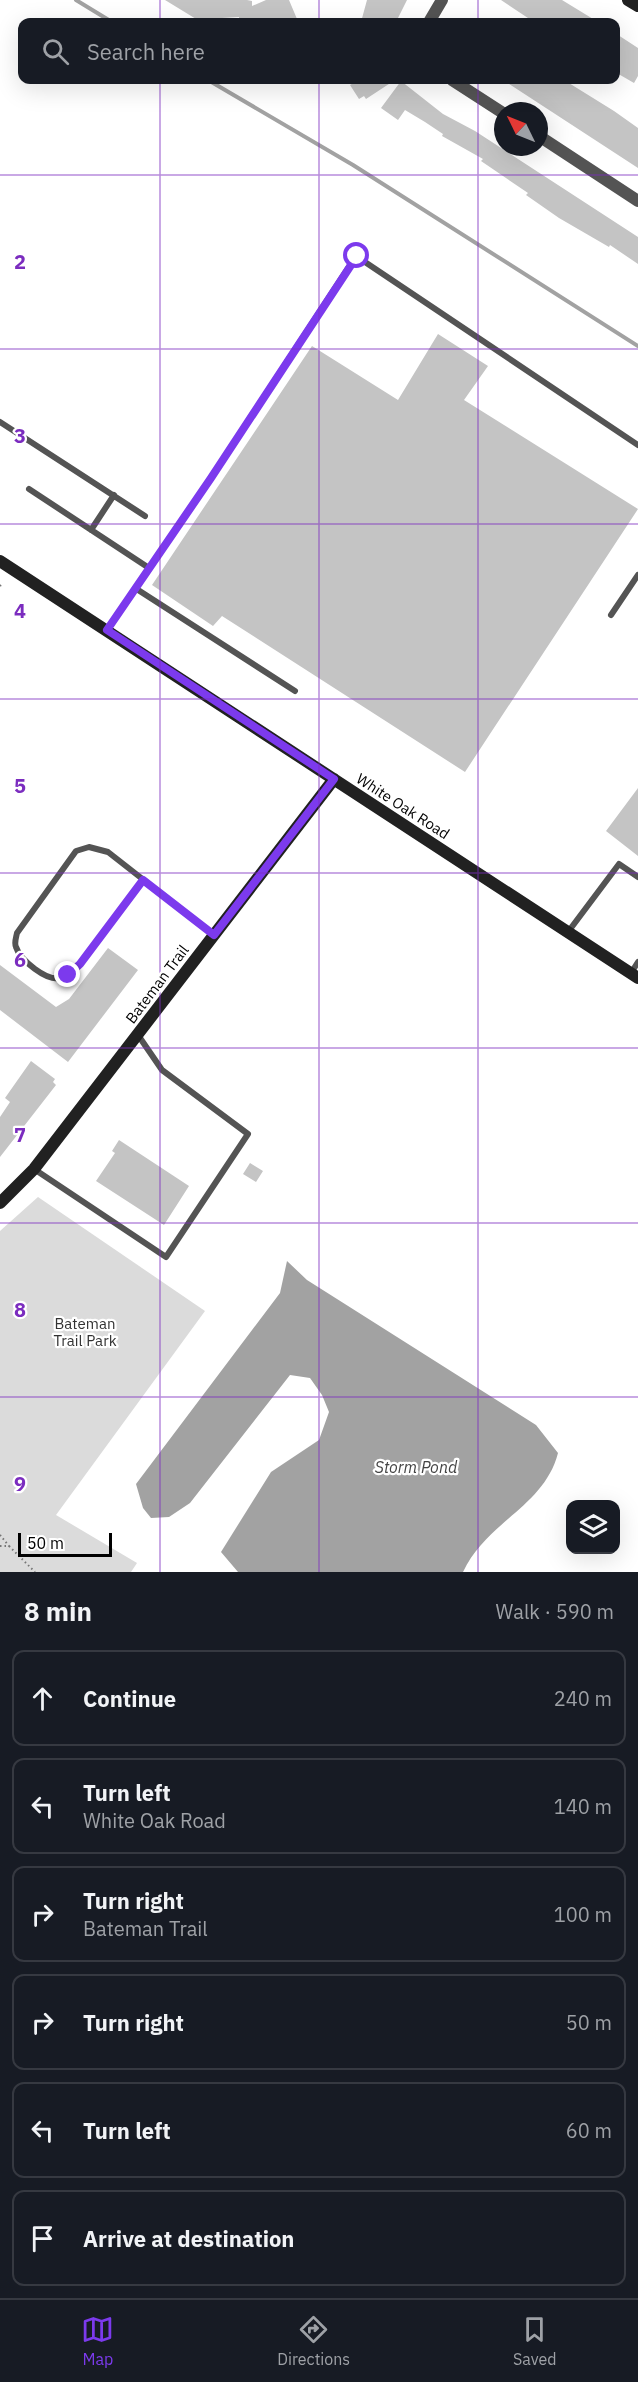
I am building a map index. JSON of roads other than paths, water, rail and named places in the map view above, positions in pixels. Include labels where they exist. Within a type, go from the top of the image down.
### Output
[{"type":"street","points":[[431,18],[442,0]]},
{"type":"street","points":[[628,0],[638,6]]},
{"type":"street","points":[[458,84],[494,107]]},
{"type":"street","points":[[548,142],[638,201]]},
{"type":"street","name":"White Oak Road","points":[[0,561],[634,976]]},
{"type":"street","name":"Bateman Trail","points":[[1,1201],[34,1169],[334,779]]},
{"type":"lane","points":[[107,630],[357,256],[638,445]]},
{"type":"lane","points":[[0,422],[145,516]]},
{"type":"lane","points":[[29,489],[149,568]]},
{"type":"lane","points":[[92,530],[114,495]]},
{"type":"lane","points":[[610,615],[638,575]]},
{"type":"lane","points":[[135,588],[295,691]]},
{"type":"lane","points":[[143,880],[80,964],[68,975],[60,979],[49,978],[20,955],[14,945],[16,933],[76,852],[89,847],[108,852],[214,935]]},
{"type":"lane","points":[[568,932],[619,864],[638,877]]},
{"type":"lane","points":[[634,976],[638,962]]},
{"type":"lane","points":[[34,1169],[166,1257],[248,1134],[162,1070],[137,1035]]},
{"type":"water","name":"Storm Pond","points":[[287,1261],[307,1280],[536,1425],[558,1453],[551,1472],[541,1487],[486,1539],[473,1554],[463,1572],[238,1572],[221,1552],[271,1472],[319,1440],[329,1412],[322,1395],[310,1378],[290,1375],[190,1503],[169,1517],[151,1518],[143,1508],[136,1484],[280,1293]]},
{"type":"waterway","points":[[76,0],[105,18]]},
{"type":"waterway","points":[[215,84],[353,165],[638,346]]},
{"type":"park label","name":"Bateman Trail Park","points":[[85,1332]]}]
